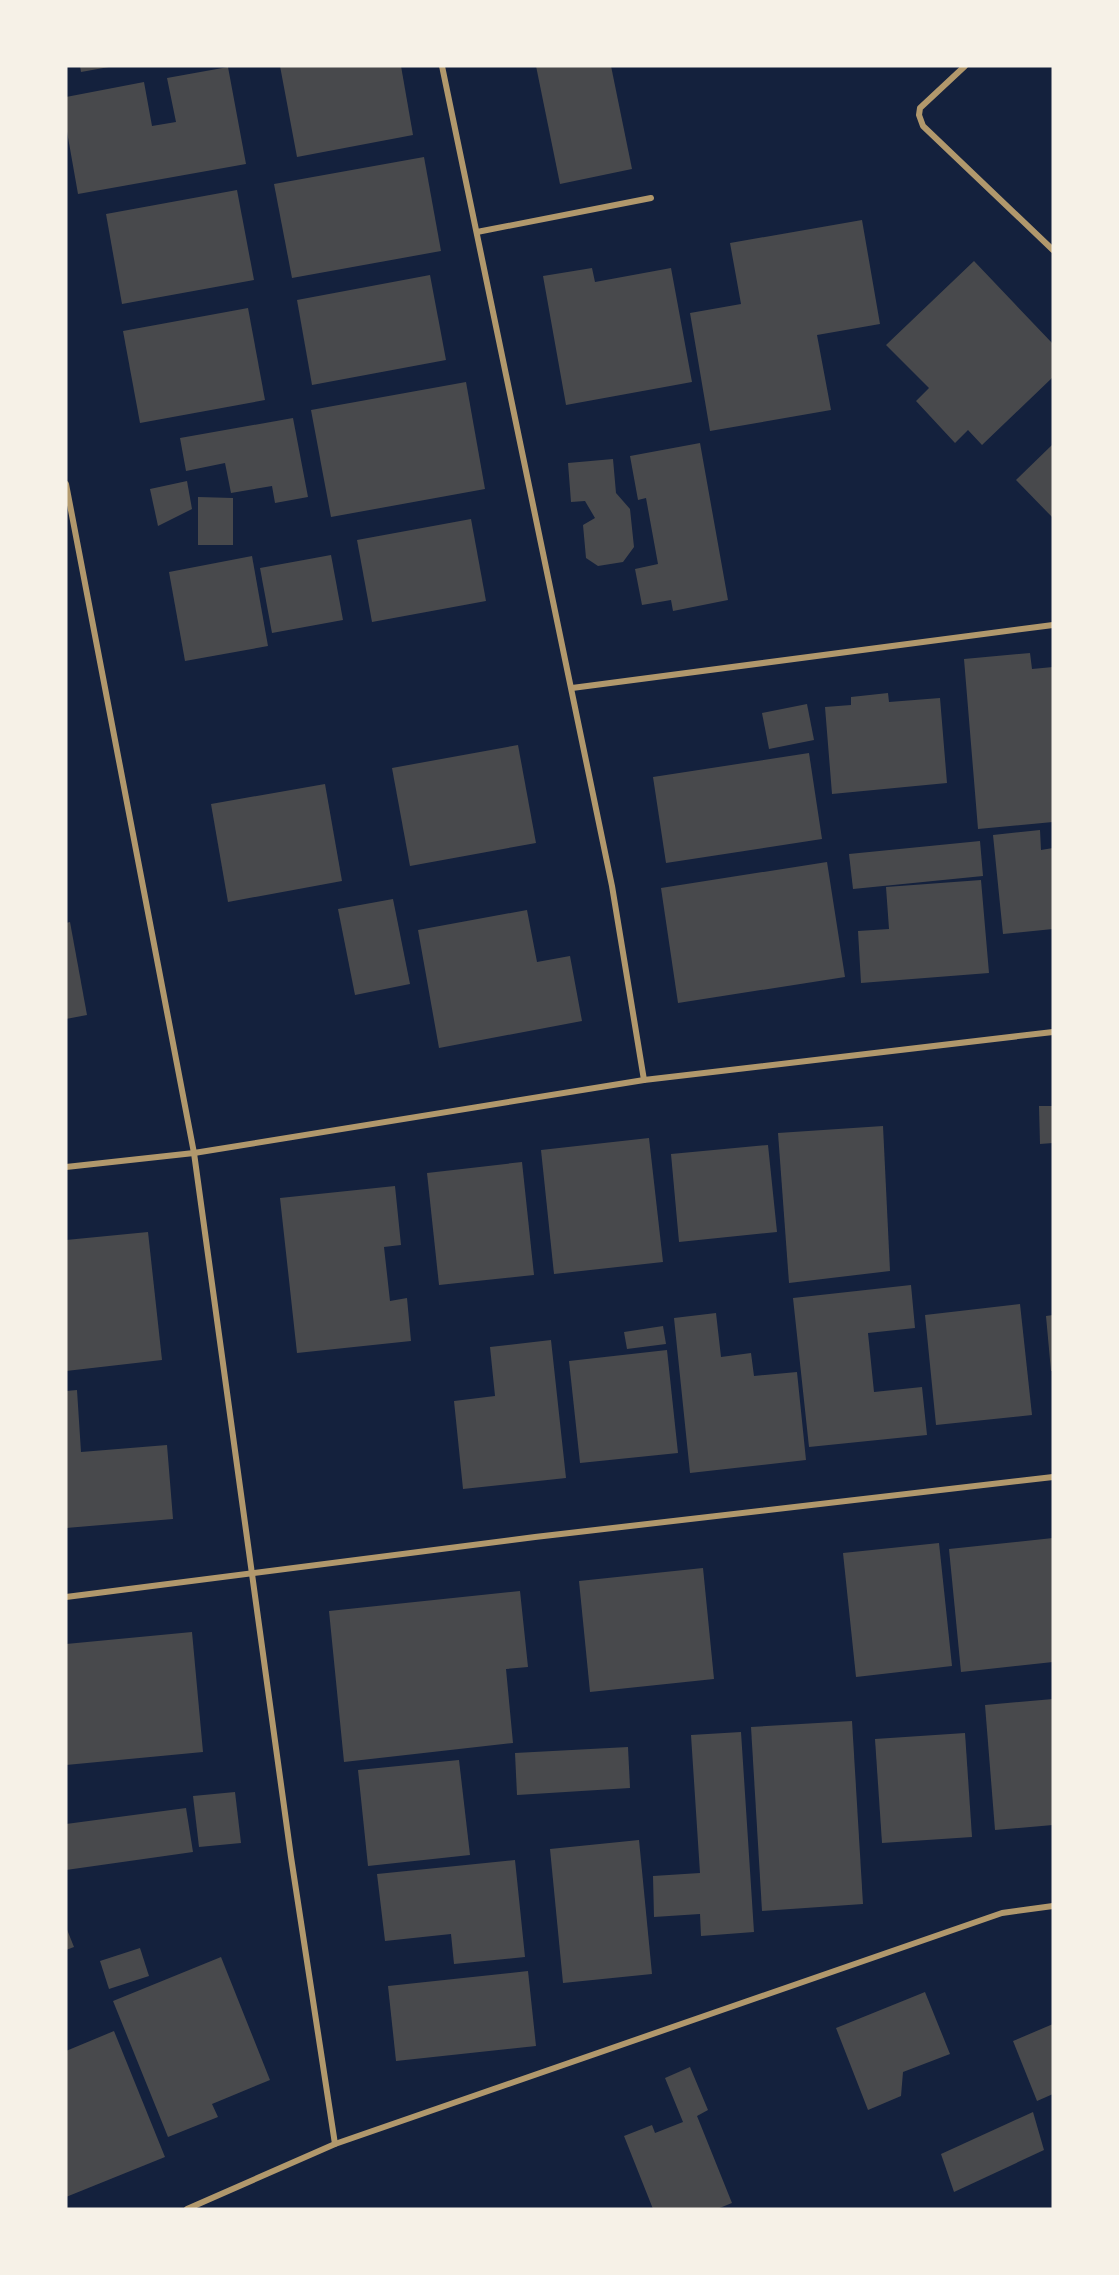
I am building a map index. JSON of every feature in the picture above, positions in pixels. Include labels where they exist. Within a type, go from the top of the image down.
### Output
[{"type":"street","points":[[442,66],[612,886],[644,1080]]},
{"type":"street","points":[[965,66],[920,108],[919,115],[923,126],[1053,250]]},
{"type":"street","points":[[477,231],[651,198]]},
{"type":"street","points":[[66,484],[194,1153],[291,1857],[335,2144]]},
{"type":"street","points":[[572,688],[1053,625]]},
{"type":"street","points":[[66,1167],[194,1153],[644,1080],[1053,1032]]},
{"type":"street","points":[[66,1597],[535,1537],[1053,1478]]},
{"type":"street","points":[[187,2209],[335,2144],[1002,1912],[1053,1906]]},
{"type":"building","points":[[80,66],[109,66],[109,67],[81,72]]},
{"type":"building","points":[[280,66],[401,66],[413,135],[297,157]]},
{"type":"building","points":[[536,66],[611,66],[632,169],[560,184]]},
{"type":"building","points":[[228,67],[246,164],[78,194],[66,126],[66,97],[144,82],[152,126],[176,122],[167,78]]},
{"type":"building","points":[[424,157],[441,251],[292,278],[274,184]]},
{"type":"building","points":[[237,190],[254,280],[122,304],[106,214]]},
{"type":"building","points":[[862,220],[880,324],[817,335],[831,410],[710,431],[690,313],[741,304],[730,243]]},
{"type":"building","points":[[974,261],[1053,344],[1053,377],[982,445],[968,430],[955,443],[916,401],[929,388],[886,345]]},
{"type":"building","points":[[592,268],[595,282],[671,268],[692,382],[566,405],[543,276]]},
{"type":"building","points":[[430,275],[446,360],[312,385],[297,300]]},
{"type":"building","points":[[248,308],[265,400],[140,423],[123,331]]},
{"type":"building","points":[[466,382],[485,489],[331,517],[311,410]]},
{"type":"building","points":[[293,418],[308,497],[275,503],[272,486],[231,493],[225,463],[186,471],[180,438]]},
{"type":"building","points":[[700,443],[728,600],[673,611],[671,600],[642,605],[635,569],[658,564],[646,498],[638,500],[630,456]]},
{"type":"building","points":[[1053,444],[1053,518],[1016,480]]},
{"type":"building","points":[[613,459],[616,493],[630,509],[634,547],[623,562],[598,566],[586,558],[583,525],[595,518],[585,501],[571,502],[568,463]]},
{"type":"building","points":[[187,481],[192,509],[158,526],[150,489]]},
{"type":"building","points":[[198,497],[233,498],[233,545],[198,545]]},
{"type":"building","points":[[471,519],[486,601],[372,622],[357,540]]},
{"type":"building","points":[[331,555],[343,620],[272,633],[260,568]]},
{"type":"building","points":[[252,556],[268,646],[185,661],[169,572]]},
{"type":"building","points":[[1030,653],[1032,669],[1053,667],[1053,822],[978,829],[964,659]]},
{"type":"building","points":[[888,693],[889,702],[940,698],[947,783],[832,794],[825,707],[851,705],[851,697]]},
{"type":"building","points":[[807,704],[814,740],[769,749],[762,713]]},
{"type":"building","points":[[518,745],[536,843],[410,866],[392,768]]},
{"type":"building","points":[[809,753],[822,839],[666,863],[653,777]]},
{"type":"building","points":[[325,784],[342,881],[228,902],[211,804]]},
{"type":"building","points":[[1040,830],[1041,850],[1053,848],[1053,929],[1003,934],[993,835]]},
{"type":"building","points":[[980,841],[983,876],[853,889],[849,854]]},
{"type":"building","points":[[827,862],[845,977],[678,1003],[661,888]]},
{"type":"building","points":[[981,880],[989,973],[861,983],[858,931],[889,929],[886,887]]},
{"type":"building","points":[[393,899],[410,984],[355,995],[338,909]]},
{"type":"building","points":[[527,910],[537,962],[570,956],[582,1021],[439,1048],[418,930]]},
{"type":"building","points":[[70,922],[87,1015],[66,1019],[66,923]]},
{"type":"building","points":[[1039,1106],[1053,1106],[1053,1143],[1040,1144]]},
{"type":"building","points":[[883,1126],[890,1271],[789,1283],[778,1133]]},
{"type":"building","points":[[649,1138],[663,1262],[554,1274],[541,1150]]},
{"type":"building","points":[[768,1145],[777,1232],[679,1242],[671,1154]]},
{"type":"building","points":[[522,1162],[534,1275],[439,1285],[427,1173]]},
{"type":"building","points":[[395,1186],[401,1245],[384,1247],[390,1301],[407,1298],[411,1341],[297,1353],[280,1198]]},
{"type":"building","points":[[148,1232],[162,1360],[66,1371],[66,1240]]},
{"type":"building","points":[[911,1285],[915,1328],[868,1333],[874,1392],[922,1387],[927,1435],[809,1447],[793,1298]]},
{"type":"building","points":[[1020,1304],[1032,1415],[936,1425],[925,1315]]},
{"type":"building","points":[[716,1313],[721,1357],[751,1353],[754,1376],[797,1372],[806,1460],[690,1473],[674,1318]]},
{"type":"building","points":[[1053,1315],[1053,1371],[1051,1371],[1046,1316]]},
{"type":"building","points":[[663,1326],[666,1344],[627,1349],[624,1332]]},
{"type":"building","points":[[551,1340],[566,1478],[463,1489],[454,1401],[495,1396],[490,1347]]},
{"type":"building","points":[[667,1350],[678,1453],[580,1463],[569,1361]]},
{"type":"building","points":[[77,1390],[81,1452],[167,1445],[173,1519],[66,1528],[66,1391]]},
{"type":"building","points":[[1053,1538],[1053,1662],[961,1672],[949,1549]]},
{"type":"building","points":[[939,1543],[952,1666],[856,1677],[843,1553]]},
{"type":"building","points":[[703,1568],[714,1679],[590,1692],[579,1581]]},
{"type":"building","points":[[520,1591],[528,1667],[506,1669],[513,1743],[344,1762],[329,1611]]},
{"type":"building","points":[[192,1632],[203,1752],[66,1765],[66,1644]]},
{"type":"building","points":[[1053,1699],[1053,1825],[995,1830],[985,1705]]},
{"type":"building","points":[[852,1721],[863,1904],[762,1911],[751,1727]]},
{"type":"building","points":[[741,1732],[754,1932],[701,1936],[700,1914],[654,1917],[653,1876],[700,1873],[691,1735]]},
{"type":"building","points":[[965,1733],[972,1837],[882,1843],[875,1739]]},
{"type":"building","points":[[628,1747],[630,1788],[517,1795],[515,1753]]},
{"type":"building","points":[[459,1760],[470,1855],[368,1866],[358,1770]]},
{"type":"building","points":[[235,1792],[241,1843],[199,1847],[193,1796]]},
{"type":"building","points":[[186,1808],[193,1852],[66,1870],[66,1824]]},
{"type":"building","points":[[639,1840],[652,1974],[563,1983],[550,1849]]},
{"type":"building","points":[[515,1860],[525,1957],[454,1964],[451,1934],[385,1941],[377,1874]]},
{"type":"building","points":[[66,1927],[74,1947],[66,1950]]},
{"type":"building","points":[[140,1948],[149,1976],[109,1989],[100,1961]]},
{"type":"building","points":[[221,1957],[270,2080],[212,2104],[218,2117],[168,2137],[113,2001]]},
{"type":"building","points":[[528,1971],[536,2046],[396,2061],[388,1986]]},
{"type":"building","points":[[925,1992],[950,2054],[903,2072],[901,2096],[868,2110],[836,2028]]},
{"type":"building","points":[[1053,2024],[1053,2094],[1037,2101],[1013,2041]]},
{"type":"building","points":[[114,2031],[165,2157],[66,2197],[66,2051]]},
{"type":"building","points":[[690,2067],[708,2110],[697,2116],[732,2203],[717,2209],[653,2209],[624,2136],[652,2125],[655,2133],[683,2122],[665,2078]]},
{"type":"building","points":[[1033,2112],[1044,2150],[954,2192],[941,2154]]}]
